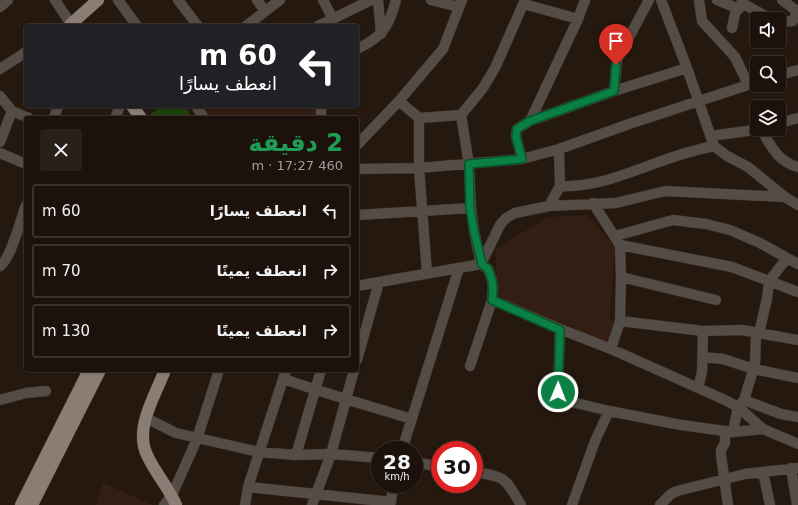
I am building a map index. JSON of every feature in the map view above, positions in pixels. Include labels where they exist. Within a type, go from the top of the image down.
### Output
[{"type":"main road","points":[[71,24],[98,0]]},
{"type":"main road","points":[[21,505],[88,372]]},
{"type":"main road","points":[[32,505],[99,372]]},
{"type":"main road","points":[[165,372],[146,418],[142,441],[144,450],[174,500]]},
{"type":"street","points":[[0,7],[8,0]]},
{"type":"street","points":[[55,0],[69,24]]},
{"type":"street","points":[[118,0],[136,24]]},
{"type":"street","points":[[256,0],[265,11]]},
{"type":"street","points":[[249,24],[280,0]]},
{"type":"street","points":[[323,0],[333,18]]},
{"type":"street","points":[[322,24],[371,0]]},
{"type":"street","points":[[378,0],[381,34]]},
{"type":"street","points":[[359,48],[372,42],[381,34],[388,22],[396,0]]},
{"type":"street","points":[[359,143],[399,101],[443,49],[461,4],[431,0]]},
{"type":"street","points":[[530,121],[578,20],[585,0]]},
{"type":"street","points":[[614,91],[617,60],[649,0]]},
{"type":"street","points":[[661,0],[687,68],[714,146],[727,156],[748,167],[785,197],[798,205]]},
{"type":"street","points":[[699,0],[702,20],[735,58],[750,79]]},
{"type":"street","points":[[717,0],[741,4],[757,12]]},
{"type":"street","points":[[782,0],[797,11],[793,21],[786,22]]},
{"type":"street","points":[[183,2],[197,24]]},
{"type":"street","points":[[399,101],[419,118],[461,115],[484,88],[495,68],[524,2],[578,20]]},
{"type":"street","points":[[732,28],[741,4]]},
{"type":"street","points":[[0,69],[24,53]]},
{"type":"street","points":[[522,159],[516,133],[517,129],[530,121],[614,91],[687,68]]},
{"type":"street","points":[[786,73],[798,70]]},
{"type":"street","points":[[359,169],[419,168],[522,159],[559,149],[750,84]]},
{"type":"street","points":[[0,96],[12,111],[24,116]]},
{"type":"street","points":[[0,142],[12,111]]},
{"type":"street","points":[[461,115],[469,164],[470,208],[474,231],[482,264],[488,269],[492,280],[493,289],[492,300],[470,366]]},
{"type":"street","points":[[419,118],[419,168],[427,273]]},
{"type":"street","points":[[786,121],[798,118]]},
{"type":"street","points":[[711,136],[750,131]]},
{"type":"street","points":[[765,136],[779,158],[798,167]]},
{"type":"street","points":[[560,186],[586,185],[687,152],[714,146]]},
{"type":"street","points":[[549,206],[560,186],[559,149]]},
{"type":"street","points":[[0,153],[24,163]]},
{"type":"street","points":[[482,264],[500,225],[506,218],[515,213],[549,206],[616,203],[665,191],[785,197]]},
{"type":"street","points":[[593,203],[617,240],[622,277],[620,321],[612,349]]},
{"type":"street","points":[[359,214],[422,212],[470,208]]},
{"type":"street","points":[[0,266],[4,264],[8,255],[24,211]]},
{"type":"street","points":[[617,240],[674,220],[692,222],[730,230],[760,243],[798,264]]},
{"type":"street","points":[[617,240],[726,265],[798,292]]},
{"type":"street","points":[[756,334],[759,333],[761,328],[769,281],[787,258]]},
{"type":"street","points":[[359,286],[482,264]]},
{"type":"street","points":[[405,441],[459,268]]},
{"type":"street","points":[[622,277],[716,300]]},
{"type":"street","points":[[359,353],[379,282]]},
{"type":"street","points":[[492,300],[560,330],[612,349],[698,388],[741,403],[798,417]]},
{"type":"street","points":[[620,321],[703,331],[742,330],[756,334],[798,340]]},
{"type":"street","points":[[560,330],[558,389],[560,398],[564,400],[609,411],[681,425],[729,432],[762,429],[798,444]]},
{"type":"street","points":[[698,388],[702,372],[703,331]]},
{"type":"street","points":[[728,505],[721,450],[754,369],[757,354],[756,334]]},
{"type":"street","points":[[703,357],[723,359],[754,369],[798,378]]},
{"type":"street","points":[[164,505],[174,500],[197,439],[218,372]]},
{"type":"street","points":[[296,455],[320,372]]},
{"type":"street","points":[[312,505],[331,454],[353,372]]},
{"type":"street","points":[[245,505],[248,487],[285,375],[314,390],[412,419]]},
{"type":"street","points":[[0,400],[26,393],[46,390]]},
{"type":"street","points":[[741,403],[762,429]]},
{"type":"street","points":[[572,505],[595,441],[609,411]]},
{"type":"street","points":[[146,418],[176,433],[259,452],[296,455],[331,454],[371,457]]},
{"type":"street","points":[[660,505],[670,494],[677,491],[725,479],[795,468],[797,505]]},
{"type":"street","points":[[763,472],[770,505]]},
{"type":"street","points":[[483,474],[498,476],[506,481],[521,505]]},
{"type":"street","points":[[248,487],[390,503],[392,493]]},
{"type":"shaded area","points":[[200,108],[317,108],[318,116],[206,116]]},
{"type":"shaded area","points":[[588,215],[615,247],[610,317],[614,322],[610,343],[608,346],[498,299],[495,249],[548,217]]},
{"type":"shaded area","points":[[103,483],[153,505],[96,505]]},
{"type":"green space","points":[[158,108],[186,108],[192,116],[148,116]]},
{"type":"route","points":[[558,392],[560,330],[492,300],[492,280],[488,269],[482,264],[470,208],[469,164],[522,159],[516,137],[517,129],[530,121],[614,91],[616,65]]}]
